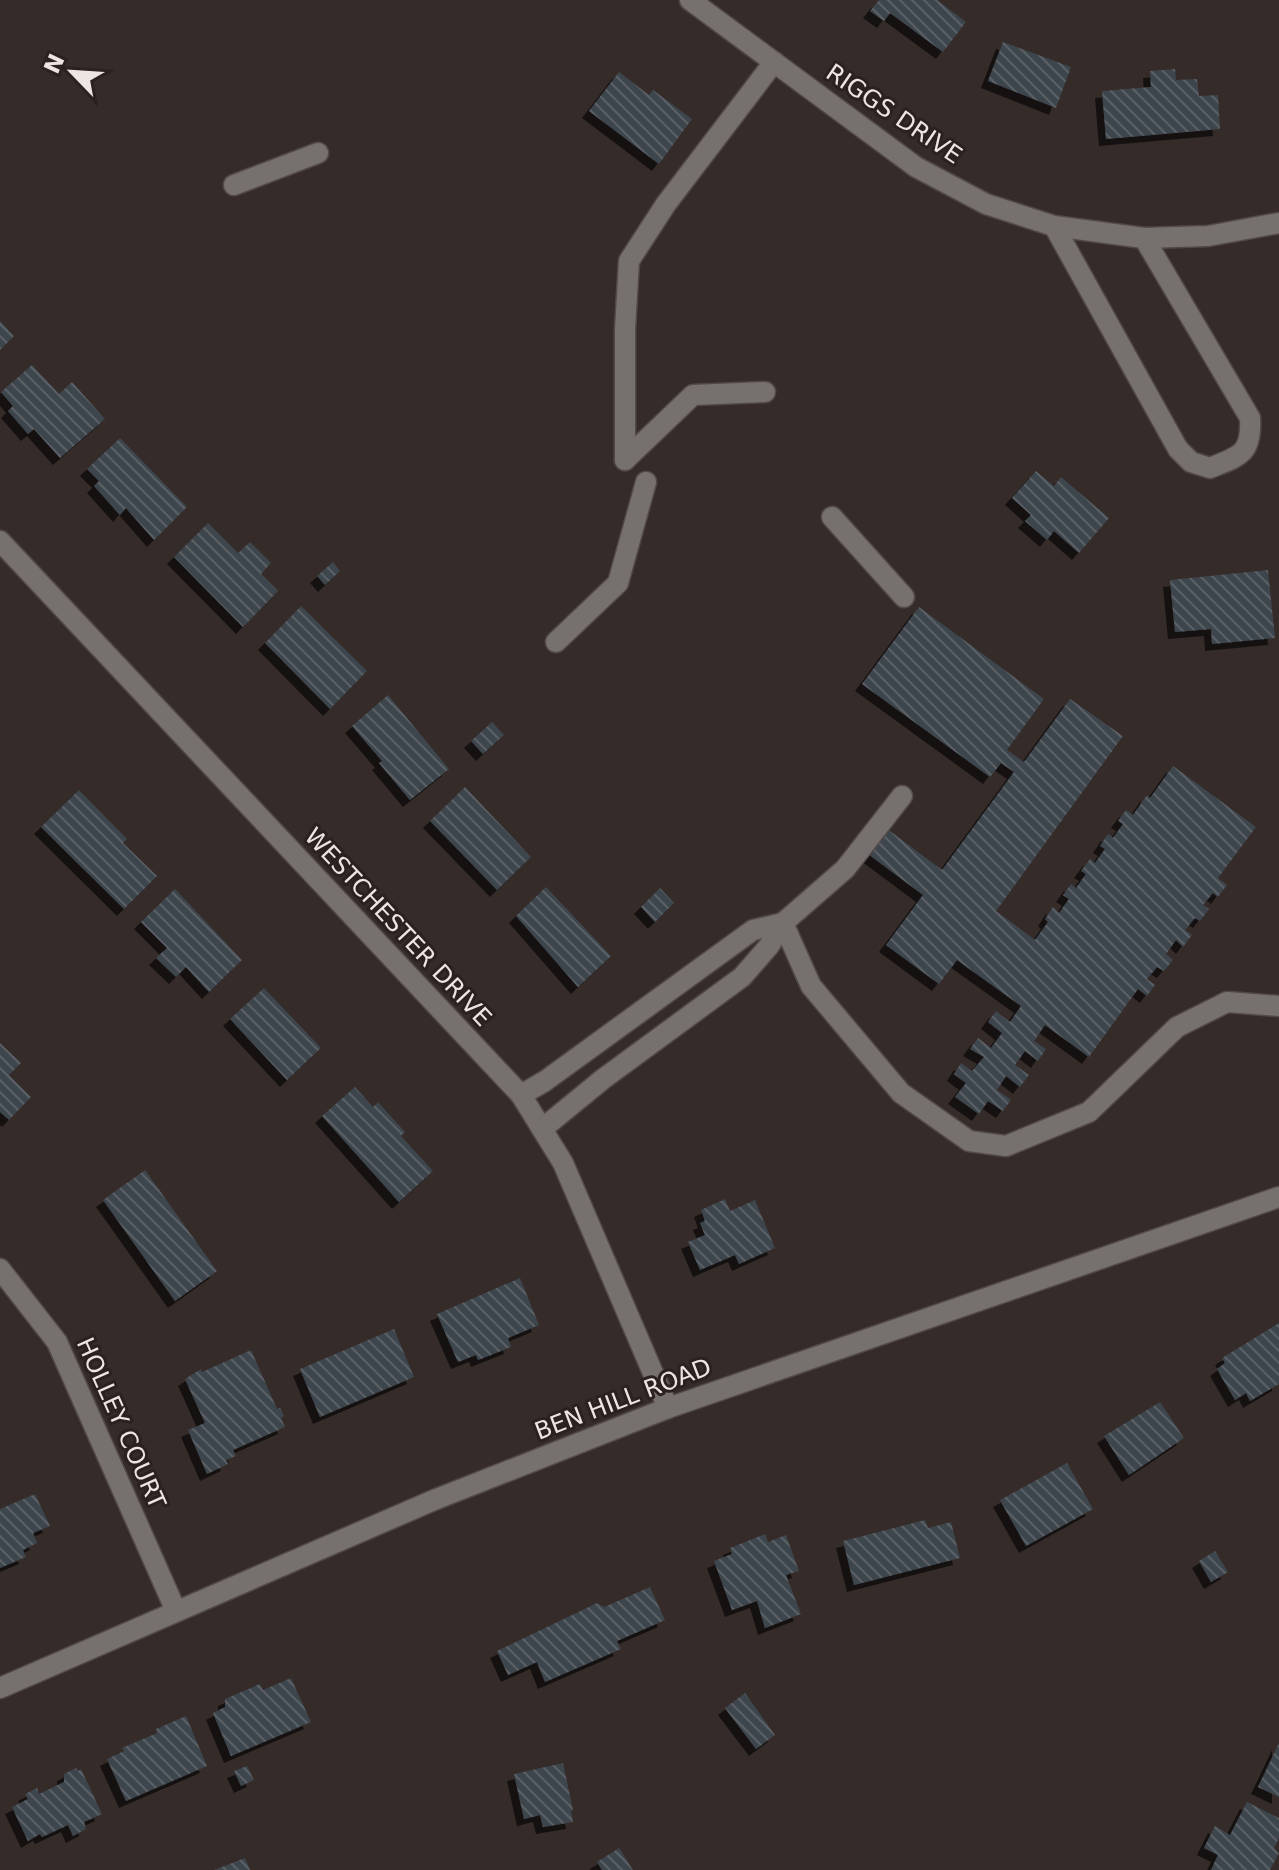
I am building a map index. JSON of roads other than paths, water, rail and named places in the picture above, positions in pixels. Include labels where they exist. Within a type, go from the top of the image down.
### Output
[{"type":"street","name":"RIGGS DRIVE","points":[[690,0],[916,167],[986,204],[1054,226],[1144,238],[1208,236],[1279,223]]},
{"type":"street","points":[[765,392],[693,395],[625,460],[625,329],[629,261],[666,204],[774,62]]},
{"type":"street","points":[[234,185],[318,153]]},
{"type":"street","points":[[1054,226],[1178,449],[1191,462],[1210,468],[1242,455],[1251,438],[1250,418],[1144,238]]},
{"type":"street","points":[[556,642],[618,583],[646,482]]},
{"type":"street","points":[[832,517],[904,597]]},
{"type":"street","name":"WESTCHESTER DRIVE","points":[[0,541],[521,1095],[563,1163],[668,1408]]},
{"type":"street","points":[[542,1129],[603,1079],[742,977],[769,946],[783,923],[845,869],[902,796]]},
{"type":"street","points":[[521,1095],[545,1081],[753,930],[783,923]]},
{"type":"street","points":[[783,923],[811,986],[901,1093],[969,1141],[1006,1146],[1089,1112],[1177,1027],[1227,1002],[1279,1006]]},
{"type":"street","name":"BEN HILL ROAD","points":[[0,1688],[434,1500],[668,1408],[1279,1197]]},
{"type":"street","name":"HOLLEY COURT","points":[[0,1269],[57,1342],[176,1611]]}]
